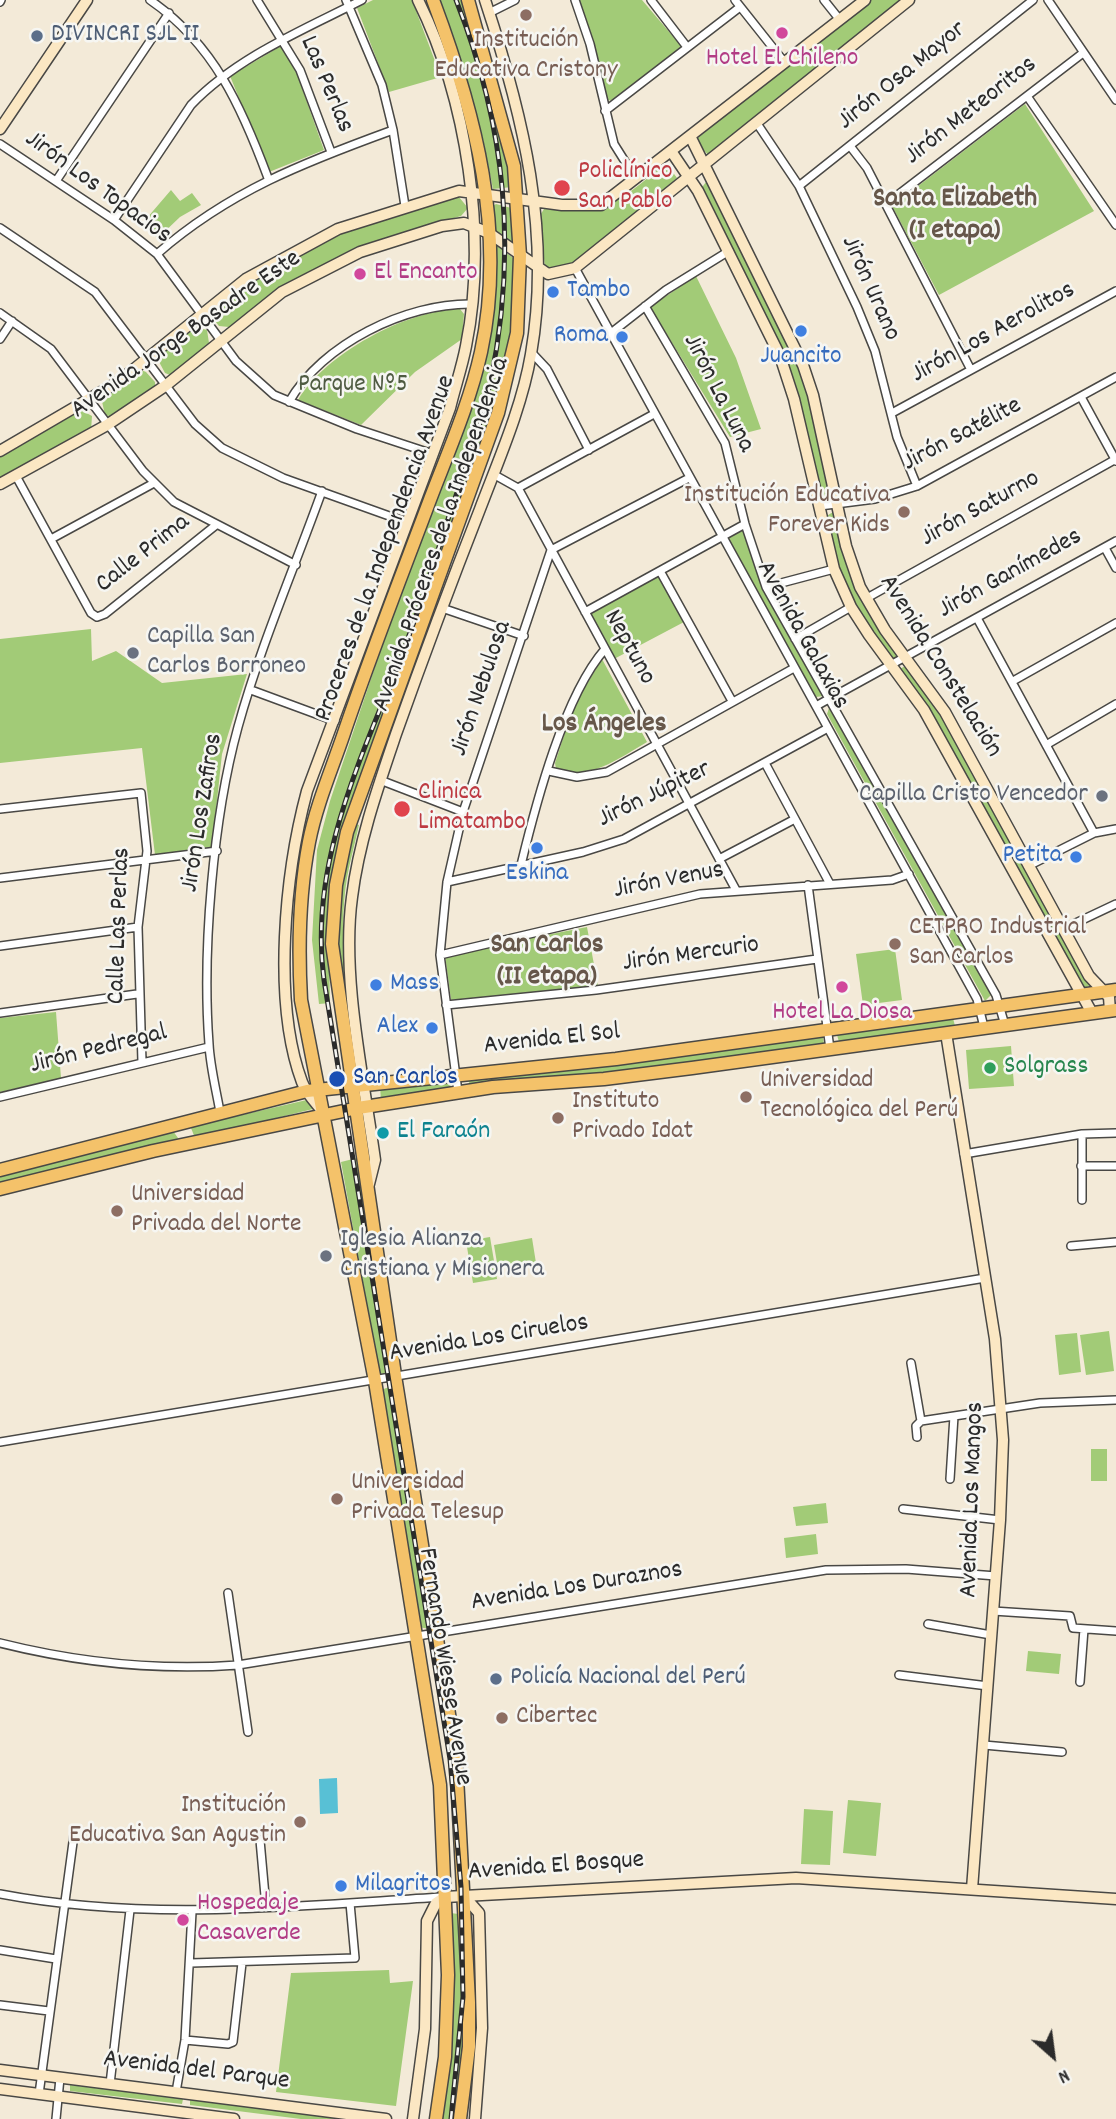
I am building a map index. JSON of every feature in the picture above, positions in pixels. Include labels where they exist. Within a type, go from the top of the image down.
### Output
[{"type":"main road","points":[[0,129],[88,0]]},
{"type":"main road","name":"Avenida Próceres de la Independencia","points":[[313,1091],[302,1081],[289,1018],[284,974],[286,930],[298,825],[307,791],[450,408],[466,346],[472,304],[471,191],[452,89],[418,0]]},
{"type":"main road","name":"Proceres de la Independencia Avenue","points":[[324,1114],[313,1091],[301,1000],[299,962],[304,875],[310,839],[361,682],[472,383],[485,322],[489,233],[487,194],[474,128],[433,0]]},
{"type":"main road","points":[[360,1085],[335,981],[332,944],[340,858],[356,803],[498,413],[517,333],[520,256],[518,199],[507,131],[468,0]]},
{"type":"main road","name":"Avenida Próceres de la Independencia","points":[[360,1085],[350,961],[351,898],[380,780],[494,474],[525,380],[531,352],[537,268],[536,202],[527,153],[485,0]]},
{"type":"main road","name":"Avenida Jorge Basadre Este","points":[[0,451],[89,400],[146,362],[246,279],[296,249],[338,229],[405,205],[452,192],[471,191],[536,202],[601,205],[865,0]]},
{"type":"main road","points":[[473,225],[548,274],[575,268],[909,0]]},
{"type":"main road","name":"Avenida Constelación","points":[[690,136],[803,365],[846,545],[867,598],[885,630],[945,712],[1089,976],[1110,990],[1113,1010]]},
{"type":"main road","name":"Avenida Constelación","points":[[671,151],[689,175],[729,251],[769,330],[788,378],[834,569],[851,607],[923,710],[1092,1013]]},
{"type":"main road","name":"Avenida Jorge Basadre Este","points":[[0,484],[107,425],[165,386],[282,292],[356,254],[442,226],[459,223],[473,225]]},
{"type":"main road","name":"Avenida El Sol","points":[[0,1170],[220,1112],[313,1091],[616,1059],[1110,990]]},
{"type":"main road","name":"Avenida El Sol","points":[[0,1189],[186,1144],[363,1107],[458,1092],[604,1079],[1113,1010]]},
{"type":"main road","name":"Avenida Los Mangos","points":[[946,1032],[985,1278],[1002,1407],[1000,1520],[972,1889]]},
{"type":"main road","name":"Fernando Wiesse Avenue","points":[[360,1085],[369,1184],[395,1377],[456,1758],[465,1897],[469,2048],[460,2119]]},
{"type":"main road","name":"Fernando Wiesse Avenue","points":[[324,1114],[375,1381],[440,1785],[448,2010],[436,2119]]},
{"type":"main road","points":[[179,1123],[186,1144]]},
{"type":"main road","points":[[426,1694],[445,1691]]},
{"type":"main road","points":[[442,1823],[460,1822]]},
{"type":"main road","name":"Avenida El Bosque","points":[[445,1897],[770,1878],[1116,1899]]},
{"type":"main road","points":[[413,2119],[425,2029],[427,1921],[430,1911],[445,1897]]},
{"type":"main road","name":"Fernando Wiesse Avenue","points":[[465,1897],[479,1913],[482,2028],[474,2119]]},
{"type":"main road","name":"Avenida del Parque","points":[[0,2070],[386,2119]]},
{"type":"main road","name":"Avenida del Parque","points":[[0,2089],[234,2119]]},
{"type":"street","points":[[150,0],[169,13],[195,38],[223,75],[268,178]]},
{"type":"street","name":"Las Perlas","points":[[257,0],[300,70],[331,152]]},
{"type":"street","points":[[114,220],[191,105],[223,75],[348,3],[362,0]]},
{"type":"street","points":[[489,13],[515,0]]},
{"type":"street","points":[[575,0],[590,44],[614,144],[636,179]]},
{"type":"street","points":[[651,0],[687,47]]},
{"type":"street","points":[[824,0],[840,20]]},
{"type":"street","name":"Jirón Osa Mayor","points":[[799,186],[1033,0]]},
{"type":"street","points":[[1048,0],[1116,100]]},
{"type":"street","points":[[348,3],[376,67],[393,130],[405,205]]},
{"type":"street","points":[[605,111],[738,3],[786,63]]},
{"type":"street","points":[[56,181],[169,13]]},
{"type":"street","name":"Jirón Meteoritos","points":[[886,204],[1083,53]]},
{"type":"street","points":[[1027,96],[1116,225]]},
{"type":"street","name":"Jirón Urano","points":[[756,121],[799,186],[869,333],[897,437],[917,486]]},
{"type":"street","points":[[157,254],[193,225],[268,178],[393,130]]},
{"type":"street","name":"Jirón Los Topacios","points":[[0,144],[114,220],[157,254],[249,375],[289,402],[356,429],[433,454]]},
{"type":"street","points":[[850,146],[867,168],[971,370]]},
{"type":"street","points":[[0,228],[94,292],[195,424],[232,454],[406,522]]},
{"type":"street","points":[[611,333],[666,289],[729,251]]},
{"type":"street","name":"Avenida Galaxias","points":[[575,268],[909,874],[980,1008],[984,1027]]},
{"type":"street","name":"Jirón Los Aerolitos","points":[[892,413],[1116,291]]},
{"type":"street","points":[[289,402],[302,382],[321,362],[370,332],[437,306],[472,304]]},
{"type":"street","name":"Jirón La Luna","points":[[645,306],[724,443],[745,524],[766,587]]},
{"type":"street","points":[[0,313],[51,349],[107,425],[154,483],[174,502],[296,565]]},
{"type":"street","points":[[0,339],[12,321]]},
{"type":"street","points":[[531,352],[547,369],[589,450]]},
{"type":"street","name":"Jirón Satélite","points":[[820,506],[892,495],[917,486],[1116,377]]},
{"type":"street","points":[[1081,397],[1116,460]]},
{"type":"street","points":[[494,474],[518,488],[654,414]]},
{"type":"street","name":"Jirón Saturno","points":[[867,598],[1116,460]]},
{"type":"street","points":[[16,476],[51,539],[154,483]]},
{"type":"street","points":[[551,550],[689,478]]},
{"type":"street","name":"Neptuno","points":[[518,488],[736,890]]},
{"type":"street","name":"Jirón Los Zafiros","points":[[220,1112],[209,1047],[209,943],[217,851],[231,754],[322,491]]},
{"type":"street","points":[[584,612],[745,524]]},
{"type":"street","name":"Calle Prima","points":[[51,539],[91,613],[97,617],[105,614],[216,525]]},
{"type":"street","name":"Jirón Ganímedes","points":[[816,706],[1116,541]]},
{"type":"street","points":[[1105,548],[1116,568]]},
{"type":"street","name":"Jirón Nebulosa","points":[[458,1092],[440,955],[447,882],[463,812],[551,550]]},
{"type":"street","points":[[766,587],[834,569]]},
{"type":"street","points":[[660,571],[732,701]]},
{"type":"street","name":"Avenida Galaxias","points":[[766,587],[1001,1005],[1005,1025]]},
{"type":"street","points":[[795,639],[851,607]]},
{"type":"street","points":[[442,608],[524,636]]},
{"type":"street","points":[[977,618],[1094,833]]},
{"type":"street","points":[[1013,681],[1116,623]]},
{"type":"street","points":[[521,866],[577,689],[605,649]]},
{"type":"street","points":[[549,771],[577,776],[607,772],[794,668]]},
{"type":"street","points":[[251,690],[335,721]]},
{"type":"street","points":[[1046,745],[1116,704]]},
{"type":"street","name":"Jirón Júpiter","points":[[447,882],[610,844],[690,805],[828,728]]},
{"type":"street","points":[[765,763],[830,884]]},
{"type":"street","points":[[380,780],[463,812]]},
{"type":"street","name":"Calle Las Perlas","points":[[0,809],[141,793],[146,861],[138,927],[137,994],[142,1062]]},
{"type":"street","points":[[719,859],[795,819]]},
{"type":"street","points":[[1028,866],[1094,833],[1116,829]]},
{"type":"street","points":[[0,878],[217,851]]},
{"type":"street","name":"Jirón Venus","points":[[440,955],[700,894],[892,880],[909,874]]},
{"type":"street","points":[[808,885],[830,1049]]},
{"type":"street","points":[[1063,929],[1116,904]]},
{"type":"street","points":[[0,946],[138,927]]},
{"type":"street","name":"Jirón Mercurio","points":[[446,1004],[596,990],[817,959]]},
{"type":"street","points":[[0,1013],[137,994]]},
{"type":"street","name":"Jirón Pedregal","points":[[0,1097],[209,1047]]},
{"type":"street","points":[[964,1154],[1082,1134],[1116,1133]]},
{"type":"street","points":[[1082,1134],[1082,1200]]},
{"type":"street","points":[[1081,1166],[1116,1166]]},
{"type":"street","points":[[1071,1246],[1116,1242]]},
{"type":"street","name":"Avenida Los Ciruelos","points":[[0,1442],[985,1278]]},
{"type":"street","points":[[911,1363],[921,1421]]},
{"type":"street","points":[[917,1437],[916,1426],[921,1421],[1002,1407],[1116,1400]]},
{"type":"street","points":[[950,1479],[954,1416]]},
{"type":"street","points":[[903,1509],[1000,1520]]},
{"type":"street","name":"Avenida Los Duraznos","points":[[0,1643],[62,1658],[139,1668],[238,1665],[826,1570],[906,1569],[996,1576]]},
{"type":"street","points":[[228,1593],[248,1732]]},
{"type":"street","points":[[993,1611],[1070,1616],[1073,1628],[1116,1631]]},
{"type":"street","points":[[928,1624],[991,1635]]},
{"type":"street","points":[[1080,1682],[1084,1629]]},
{"type":"street","points":[[899,1675],[988,1686]]},
{"type":"street","points":[[984,1745],[1062,1752]]},
{"type":"street","points":[[39,2094],[62,1905],[74,1835]]},
{"type":"street","points":[[260,1840],[266,1907]]},
{"type":"street","name":"Avenida El Bosque","points":[[0,1894],[62,1905],[192,1912],[445,1897]]},
{"type":"street","points":[[191,1963],[355,1958],[350,1903]]},
{"type":"street","points":[[110,2084],[130,1910]]},
{"type":"street","points":[[176,2092],[185,2040],[192,1912]]},
{"type":"street","points":[[0,1950],[55,1959]]},
{"type":"street","points":[[185,2040],[228,2044],[233,2042],[242,1963]]},
{"type":"street","points":[[0,2005],[49,2011]]},
{"type":"street","points":[[56,2119],[60,2078]]},
{"type":"green space","points":[[373,0],[412,0],[441,77],[389,92],[357,8]]},
{"type":"green space","points":[[439,0],[463,0],[507,149],[512,187],[493,189],[483,139]]},
{"type":"green space","points":[[578,0],[642,0],[682,47],[615,101],[607,100]]},
{"type":"green space","points":[[871,0],[903,0],[708,155],[695,140]]},
{"type":"green space","points":[[281,46],[297,74],[324,150],[269,172],[230,76]]},
{"type":"green space","points":[[1025,104],[1094,211],[939,295],[892,206]]},
{"type":"green space","points":[[666,163],[677,178],[633,219],[577,261],[560,267],[545,267],[539,217],[544,209],[599,207],[636,188]]},
{"type":"green space","points":[[706,182],[710,183],[782,326],[809,395],[830,502],[821,501],[801,416],[700,190]]},
{"type":"green space","points":[[171,190],[180,201],[192,193],[201,205],[180,217],[158,238],[141,225]]},
{"type":"green space","points":[[459,197],[468,208],[461,216],[413,230],[271,296],[229,327],[219,326],[215,321],[214,309],[269,270],[299,253],[361,224],[393,213]]},
{"type":"green space","points":[[496,204],[515,209],[515,245],[495,231],[493,206]]},
{"type":"green space","points":[[495,244],[517,261],[510,343],[494,412],[340,837],[328,916],[330,1003],[319,1004],[312,940],[317,850],[330,801],[385,637],[459,442]]},
{"type":"green space","points":[[696,276],[736,358],[761,429],[730,437],[650,307]]},
{"type":"green space","name":"Parque Nº5","points":[[460,309],[464,314],[462,339],[415,372],[361,425],[298,400],[310,383],[327,367],[369,338],[416,317]]},
{"type":"green space","points":[[195,327],[207,330],[209,343],[170,375],[165,373],[157,358]]},
{"type":"green space","points":[[141,370],[155,382],[155,388],[113,417],[105,415],[101,397]]},
{"type":"green space","points":[[79,409],[92,416],[91,431],[0,480],[0,455]]},
{"type":"green space","points":[[833,512],[842,547],[898,658],[893,660],[854,605],[839,575],[825,517]]},
{"type":"green space","points":[[741,529],[748,536],[761,583],[823,696],[816,697],[729,539],[730,535]]},
{"type":"green space","points":[[659,575],[684,622],[614,659],[587,613]]},
{"type":"green space","points":[[91,629],[92,661],[116,651],[162,683],[247,674],[222,754],[212,847],[155,855],[142,748],[0,763],[0,639]]},
{"type":"green space","points":[[602,659],[647,742],[615,761],[591,771],[567,773],[556,769],[555,763],[574,705]]},
{"type":"green space","points":[[905,666],[936,705],[1091,985],[1081,989],[900,669]]},
{"type":"green space","points":[[829,708],[991,995],[985,1001],[827,714]]},
{"type":"green space","points":[[353,823],[359,825],[347,878],[343,924],[355,1063],[337,942],[338,888]]},
{"type":"green space","points":[[587,927],[598,986],[451,1000],[445,955]]},
{"type":"green space","points":[[895,949],[902,1000],[863,1005],[856,954]]},
{"type":"green space","points":[[56,1012],[61,1078],[0,1092],[0,1018]]},
{"type":"green space","points":[[953,1018],[955,1026],[839,1042],[837,1035],[841,1032]]},
{"type":"green space","points":[[823,1037],[824,1044],[595,1076],[471,1087],[467,1078]]},
{"type":"green space","name":"Solgrass","points":[[1011,1046],[1014,1086],[969,1089],[966,1050]]},
{"type":"green space","points":[[450,1079],[451,1089],[381,1101],[380,1086]]},
{"type":"green space","points":[[311,1099],[315,1107],[313,1109],[195,1138],[191,1128],[194,1126]]},
{"type":"green space","points":[[173,1131],[178,1138],[176,1143],[0,1185],[0,1174]]},
{"type":"green space","points":[[357,1158],[389,1371],[388,1375],[380,1376],[341,1162]]},
{"type":"green space","points":[[490,1237],[497,1279],[473,1283],[466,1241]]},
{"type":"green space","points":[[532,1238],[536,1263],[498,1269],[494,1245]]},
{"type":"green space","points":[[1109,1331],[1114,1371],[1086,1375],[1080,1335]]},
{"type":"green space","points":[[1077,1333],[1081,1372],[1059,1375],[1055,1335]]},
{"type":"green space","points":[[392,1388],[429,1629],[419,1627],[381,1390]]},
{"type":"green space","points":[[1091,1449],[1107,1449],[1107,1481],[1091,1481]]},
{"type":"green space","points":[[826,1503],[828,1523],[796,1526],[793,1507]]},
{"type":"green space","points":[[816,1534],[818,1554],[786,1558],[784,1538]]},
{"type":"green space","points":[[1028,1651],[1061,1654],[1059,1674],[1026,1671]]},
{"type":"green space","points":[[848,1800],[881,1803],[876,1856],[843,1853]]},
{"type":"green space","points":[[804,1809],[833,1811],[830,1865],[801,1864]]},
{"type":"green space","points":[[450,1913],[459,1914],[466,2029],[456,2119],[439,2119]]},
{"type":"green space","points":[[389,1970],[390,1983],[413,1981],[396,2106],[276,2092],[291,1973]]},
{"type":"green space","points":[[70,2085],[183,2099],[182,2104],[70,2091]]},
{"type":"green space","points":[[190,2100],[349,2119],[301,2119],[190,2105]]},
{"type":"water","points":[[337,1778],[338,1813],[320,1814],[319,1779]]},
{"type":"railway","points":[[451,2119],[463,1997],[461,1887],[450,1759],[324,980],[321,938],[323,898],[340,819],[412,627],[472,448],[490,384],[499,334],[505,237],[496,142],[473,47],[456,0]]},
{"type":"place","name":"Institución Educativa Cristony","points":[[526,15]]},
{"type":"place","name":"Hotel El Chileno","points":[[782,33]]},
{"type":"place","name":"DIVINCRI SJL II","points":[[37,36]]},
{"type":"place","name":"Policlínico San Pablo","points":[[562,188]]},
{"type":"place","name":"El Encanto","points":[[360,274]]},
{"type":"place","name":"Tambo","points":[[553,292]]},
{"type":"place","name":"Juancito","points":[[801,331]]},
{"type":"place","name":"Roma","points":[[622,337]]},
{"type":"place","name":"Institución Educativa Forever Kids","points":[[904,512]]},
{"type":"place","name":"Capilla San Carlos Borroneo","points":[[133,653]]},
{"type":"place","name":"Capilla Cristo Vencedor","points":[[1102,796]]},
{"type":"place","name":"Clinica Limatambo","points":[[402,809]]},
{"type":"place","name":"Eskina","points":[[537,848]]},
{"type":"place","name":"Petita","points":[[1076,857]]},
{"type":"place","name":"CETPRO Industrial San Carlos","points":[[895,944]]},
{"type":"place","name":"Mass","points":[[376,985]]},
{"type":"place","name":"Hotel La Diosa","points":[[842,987]]},
{"type":"place","name":"Alex","points":[[432,1028]]},
{"type":"place","name":"Solgrass","points":[[990,1068]]},
{"type":"place","name":"San Carlos","points":[[337,1079]]},
{"type":"place","name":"Universidad Tecnológica del Perú","points":[[746,1097]]},
{"type":"place","name":"Instituto Privado Idat","points":[[558,1118]]},
{"type":"place","name":"El Faraón","points":[[383,1133]]},
{"type":"place","name":"Universidad Privada del Norte","points":[[117,1211]]},
{"type":"place","name":"Iglesia Alianza Cristiana y Misionera","points":[[326,1256]]},
{"type":"place","name":"Universidad Privada Telesup","points":[[337,1499]]},
{"type":"place","name":"Policía Nacional del Perú","points":[[496,1679]]},
{"type":"place","name":"Cibertec","points":[[502,1718]]},
{"type":"place","name":"Institución Educativa San Agustin","points":[[300,1822]]},
{"type":"place","name":"Milagritos","points":[[341,1886]]},
{"type":"place","name":"Hospedaje Casaverde","points":[[183,1920]]},
{"type":"district","name":"Santa Elizabeth (I etapa)","points":[[955,217]]},
{"type":"district","name":"Los Ángeles","points":[[604,726]]},
{"type":"district","name":"San Carlos (II etapa)","points":[[547,963]]}]
